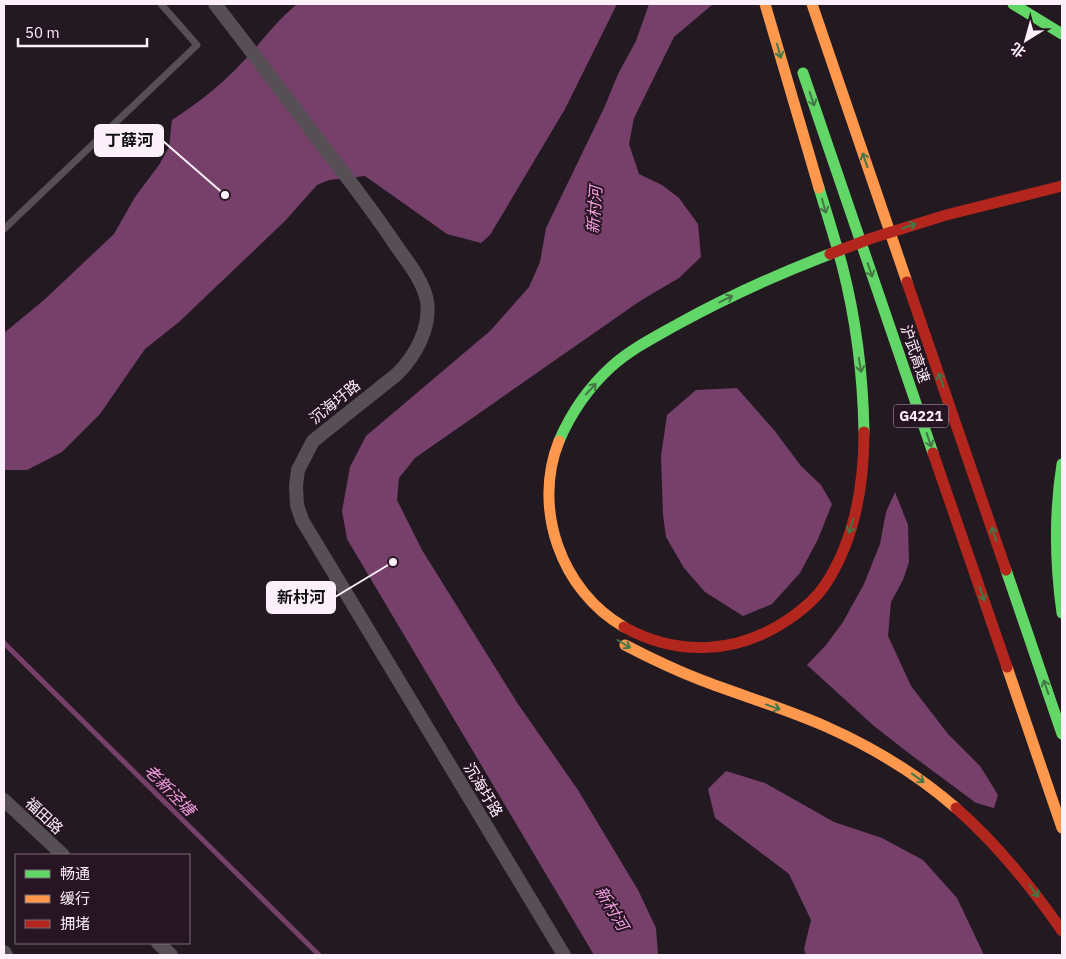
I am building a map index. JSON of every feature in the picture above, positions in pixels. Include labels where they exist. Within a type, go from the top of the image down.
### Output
[{"type":"highway","points":[[765,4],[844,275],[862,377],[863,465],[857,509],[844,550],[822,590],[789,620],[750,640],[709,649],[670,647],[630,632],[595,606],[567,570],[551,525],[548,481],[563,428],[581,399],[612,366],[651,339],[707,309],[764,281],[845,247],[928,219],[1062,186]]},
{"type":"highway","name":"沪武高速","points":[[812,4],[1062,734]]},
{"type":"highway","points":[[1013,4],[1062,34]]},
{"type":"highway","name":"沪武高速","points":[[798,60],[1062,828]]},
{"type":"highway","points":[[822,242],[896,216]]},
{"type":"highway","points":[[613,351],[628,339]]},
{"type":"highway","points":[[1062,464],[1058,487],[1055,538],[1058,587],[1062,613]]},
{"type":"highway","points":[[616,639],[661,664],[842,733],[894,760],[944,797],[987,838],[1029,884],[1062,931]]},
{"type":"street","name":"沉海圩路","points":[[215,4],[374,213],[422,286],[427,301],[427,315],[424,331],[417,349],[408,364],[396,375],[313,442],[298,470],[296,486],[297,505],[302,520],[564,955]]},
{"type":"street","name":"福田路","points":[[4,800],[62,854]]},
{"type":"street","points":[[159,944],[171,955]]},
{"type":"lane","points":[[4,229],[197,45],[161,4]]},
{"type":"water","points":[[297,4],[617,4],[565,109],[490,235],[481,243],[447,234],[365,176],[329,180],[317,185],[285,221],[179,322],[145,349],[100,414],[62,452],[27,470],[4,470],[4,333],[44,300],[114,234],[135,197],[159,165],[169,147],[172,120],[189,109],[228,76]]},
{"type":"water","points":[[649,4],[713,4],[674,37],[634,118],[629,144],[639,174],[662,185],[679,198],[698,224],[701,257],[679,278],[640,301],[415,458],[399,478],[397,500],[422,550],[518,704],[578,790],[638,890],[656,928],[658,955],[594,955],[347,539],[342,511],[350,467],[366,436],[490,331],[529,287],[540,262],[546,228],[605,106],[618,74],[636,41]]},
{"type":"water","points":[[737,388],[774,430],[801,466],[821,485],[832,504],[818,539],[800,573],[772,604],[743,616],[705,592],[684,568],[666,537],[663,515],[661,456],[667,415],[696,390]]},
{"type":"water","points":[[895,492],[908,525],[909,562],[903,580],[891,602],[888,636],[911,686],[948,734],[980,766],[998,795],[994,808],[976,803],[906,751],[874,726],[807,665],[826,645],[843,622],[864,584],[880,544],[886,512]]},
{"type":"water","points":[[726,771],[765,783],[834,822],[882,838],[923,860],[957,898],[984,955],[806,955],[804,949],[811,920],[789,874],[715,818],[708,789]]},
{"type":"waterway","name":"老新泾塘","points":[[4,643],[319,955]]},
{"type":"traffic: fast","points":[[1013,4],[1062,34]]},
{"type":"traffic: fast","points":[[803,73],[933,453]]},
{"type":"traffic: fast","points":[[819,188],[842,265],[855,327],[862,390],[864,432]]},
{"type":"traffic: fast","points":[[559,441],[569,421],[588,392],[611,367],[627,355],[715,304],[830,254]]},
{"type":"traffic: fast","points":[[1062,464],[1056,538],[1062,613]]},
{"type":"traffic: fast","points":[[1006,570],[1062,734]]},
{"type":"traffic: slow","points":[[765,4],[819,188]]},
{"type":"traffic: slow","points":[[812,4],[907,282]]},
{"type":"traffic: slow","points":[[559,441],[551,467],[549,493],[551,520],[558,546],[569,570],[583,592],[602,611],[624,627]]},
{"type":"traffic: slow","points":[[625,645],[691,676],[796,714],[844,735],[910,773],[956,808]]},
{"type":"traffic: slow","points":[[1007,667],[1062,828]]},
{"type":"traffic: jam","points":[[830,254],[872,238],[946,215],[1062,186]]},
{"type":"traffic: jam","points":[[907,282],[1006,570]]},
{"type":"traffic: jam","points":[[624,627],[645,637],[686,647],[729,645],[769,631],[804,608],[825,585],[844,550],[851,531],[860,492],[864,432]]},
{"type":"traffic: jam","points":[[933,453],[1007,667]]},
{"type":"traffic: jam","points":[[956,808],[986,836],[1013,866],[1062,931]]},
{"type":"place","name":"丁薛河","points":[[225,195]]},
{"type":"place","name":"新村河","points":[[393,562]]}]
